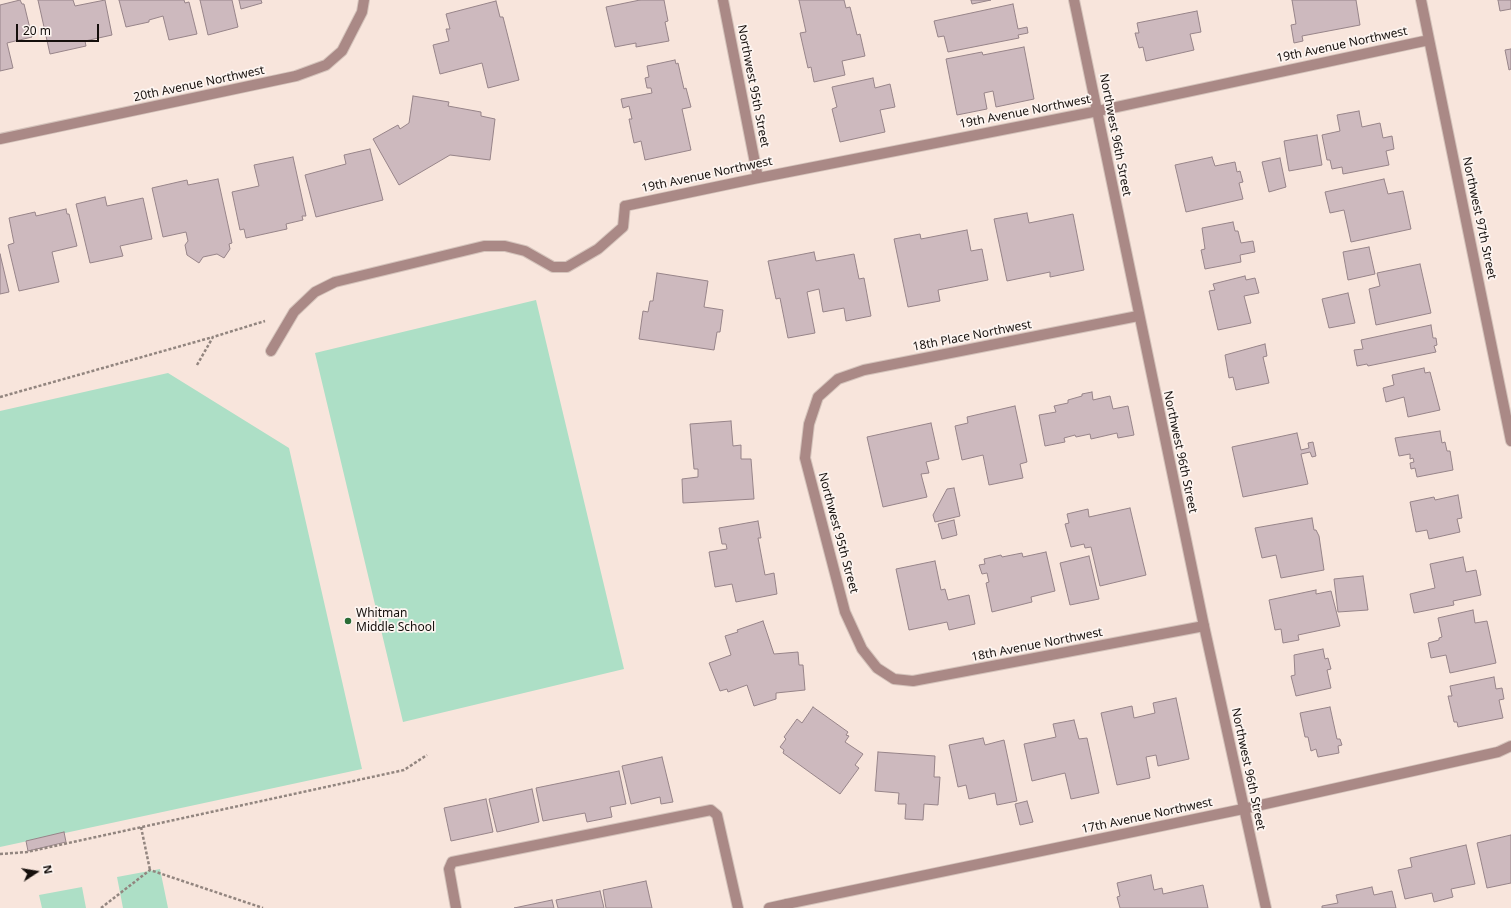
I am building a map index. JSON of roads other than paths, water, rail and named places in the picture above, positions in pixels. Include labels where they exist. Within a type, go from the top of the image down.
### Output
[{"type":"street","name":"20th Avenue Northwest","points":[[0,139],[296,76],[326,65],[342,52],[362,12],[364,0]]},
{"type":"street","name":"Northwest 95th Street","points":[[723,0],[758,178]]},
{"type":"street","name":"Northwest 96th Street","points":[[1074,0],[1098,111],[1138,316],[1243,809],[1266,908]]},
{"type":"street","name":"Northwest 97th Street","points":[[1421,0],[1511,441]]},
{"type":"street","name":"19th Avenue Northwest","points":[[271,351],[294,312],[315,292],[335,282],[484,246],[511,248],[525,251],[553,267],[567,267],[598,249],[623,227],[625,206],[758,178],[1098,111],[1429,40]]},
{"type":"street","name":"18th Place Northwest","points":[[818,397],[838,379],[864,370],[1138,316]]},
{"type":"street","name":"Northwest 95th Street","points":[[818,397],[809,424],[805,458],[845,612],[862,649],[877,668]]},
{"type":"street","name":"18th Avenue Northwest","points":[[877,668],[894,679],[913,681],[1204,626]]},
{"type":"street","name":"17th Avenue Northwest","points":[[769,908],[1243,809],[1498,752],[1511,746]]},
{"type":"street","points":[[456,908],[449,869],[452,862],[711,810],[717,815],[738,908]]},
{"type":"place","name":"Whitman Middle School","points":[[348,621]]}]
